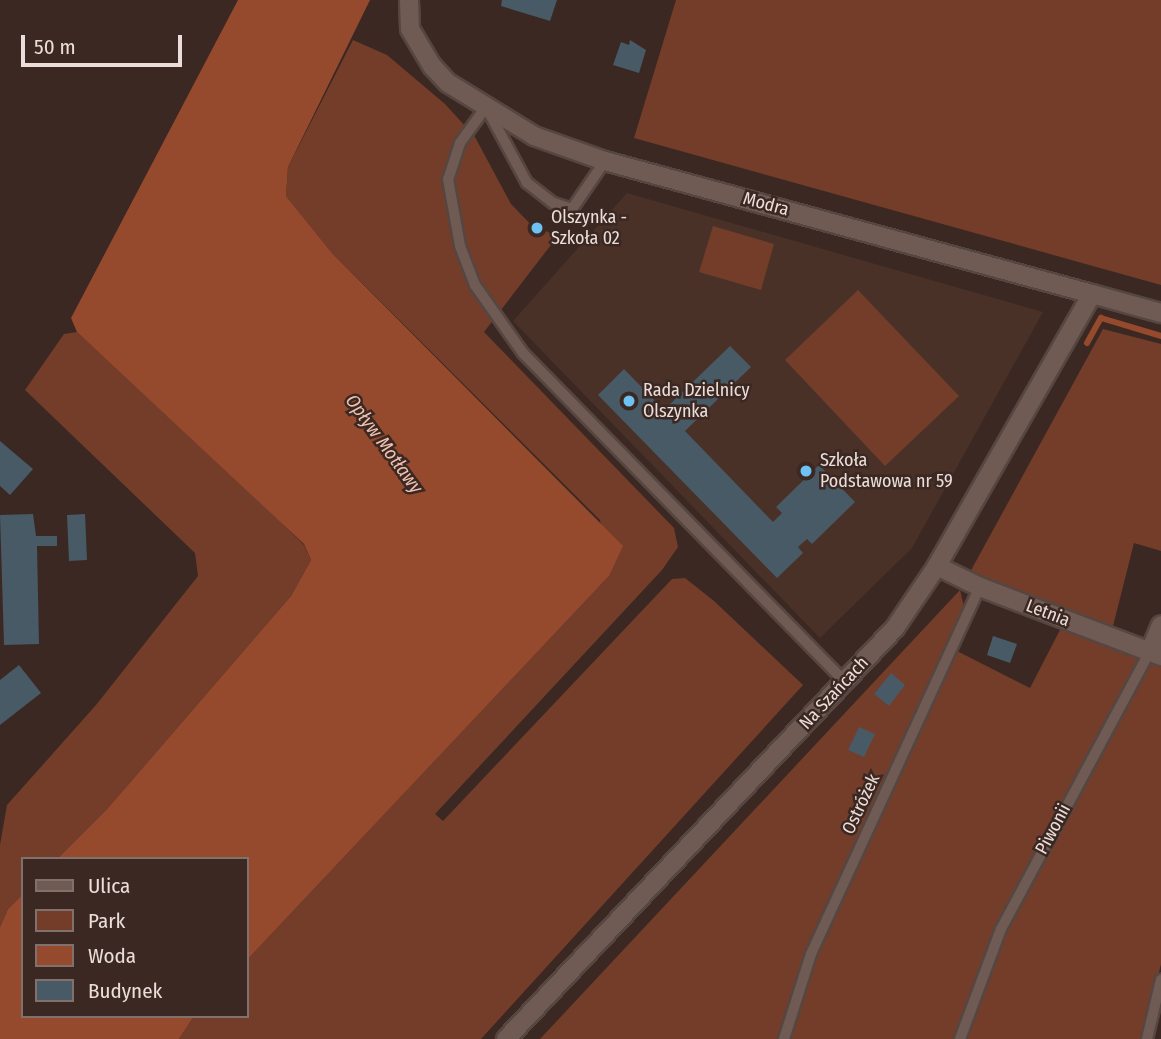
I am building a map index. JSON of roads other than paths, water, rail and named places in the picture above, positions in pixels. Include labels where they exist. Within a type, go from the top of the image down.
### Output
[{"type":"street","name":"Modra","points":[[409,0],[410,29],[432,66],[486,107],[534,136],[605,161],[1161,313]]},
{"type":"street","name":"Na Szańcach","points":[[506,1039],[895,628],[937,566],[1092,294]]},
{"type":"street","name":"Letnia","points":[[937,566],[980,587],[1155,654]]},
{"type":"street","name":"Piwonii","points":[[1155,654],[1161,625]]},
{"type":"lane","points":[[605,161],[572,209],[553,202],[527,183],[486,107],[460,143],[448,179],[460,246],[488,309],[540,371],[845,682]]},
{"type":"lane","name":"Ostróżek","points":[[784,1039],[811,954],[980,587]]},
{"type":"lane","name":"Piwonii","points":[[960,1039],[1001,929],[1155,654]]},
{"type":"lane","points":[[1147,1039],[1161,981]]},
{"type":"water","name":"Opływ Motławy","points":[[238,0],[370,0],[288,167],[286,196],[332,253],[623,546],[609,576],[248,959],[248,857],[59,857],[108,808],[291,596],[311,560],[304,544],[77,332],[71,318]]},
{"type":"water","points":[[21,896],[21,1018],[193,1018],[179,1039],[0,1039],[0,927],[8,909]]},
{"type":"waterway","points":[[1087,343],[1101,318],[1161,336]]},
{"type":"place","name":"Olszynka - Szkoła 02","points":[[537,228]]},
{"type":"place","name":"Rada Dzielnicy Olszynka","points":[[629,401]]},
{"type":"place","name":"Szkoła Podstawowa nr 59","points":[[806,471]]}]
